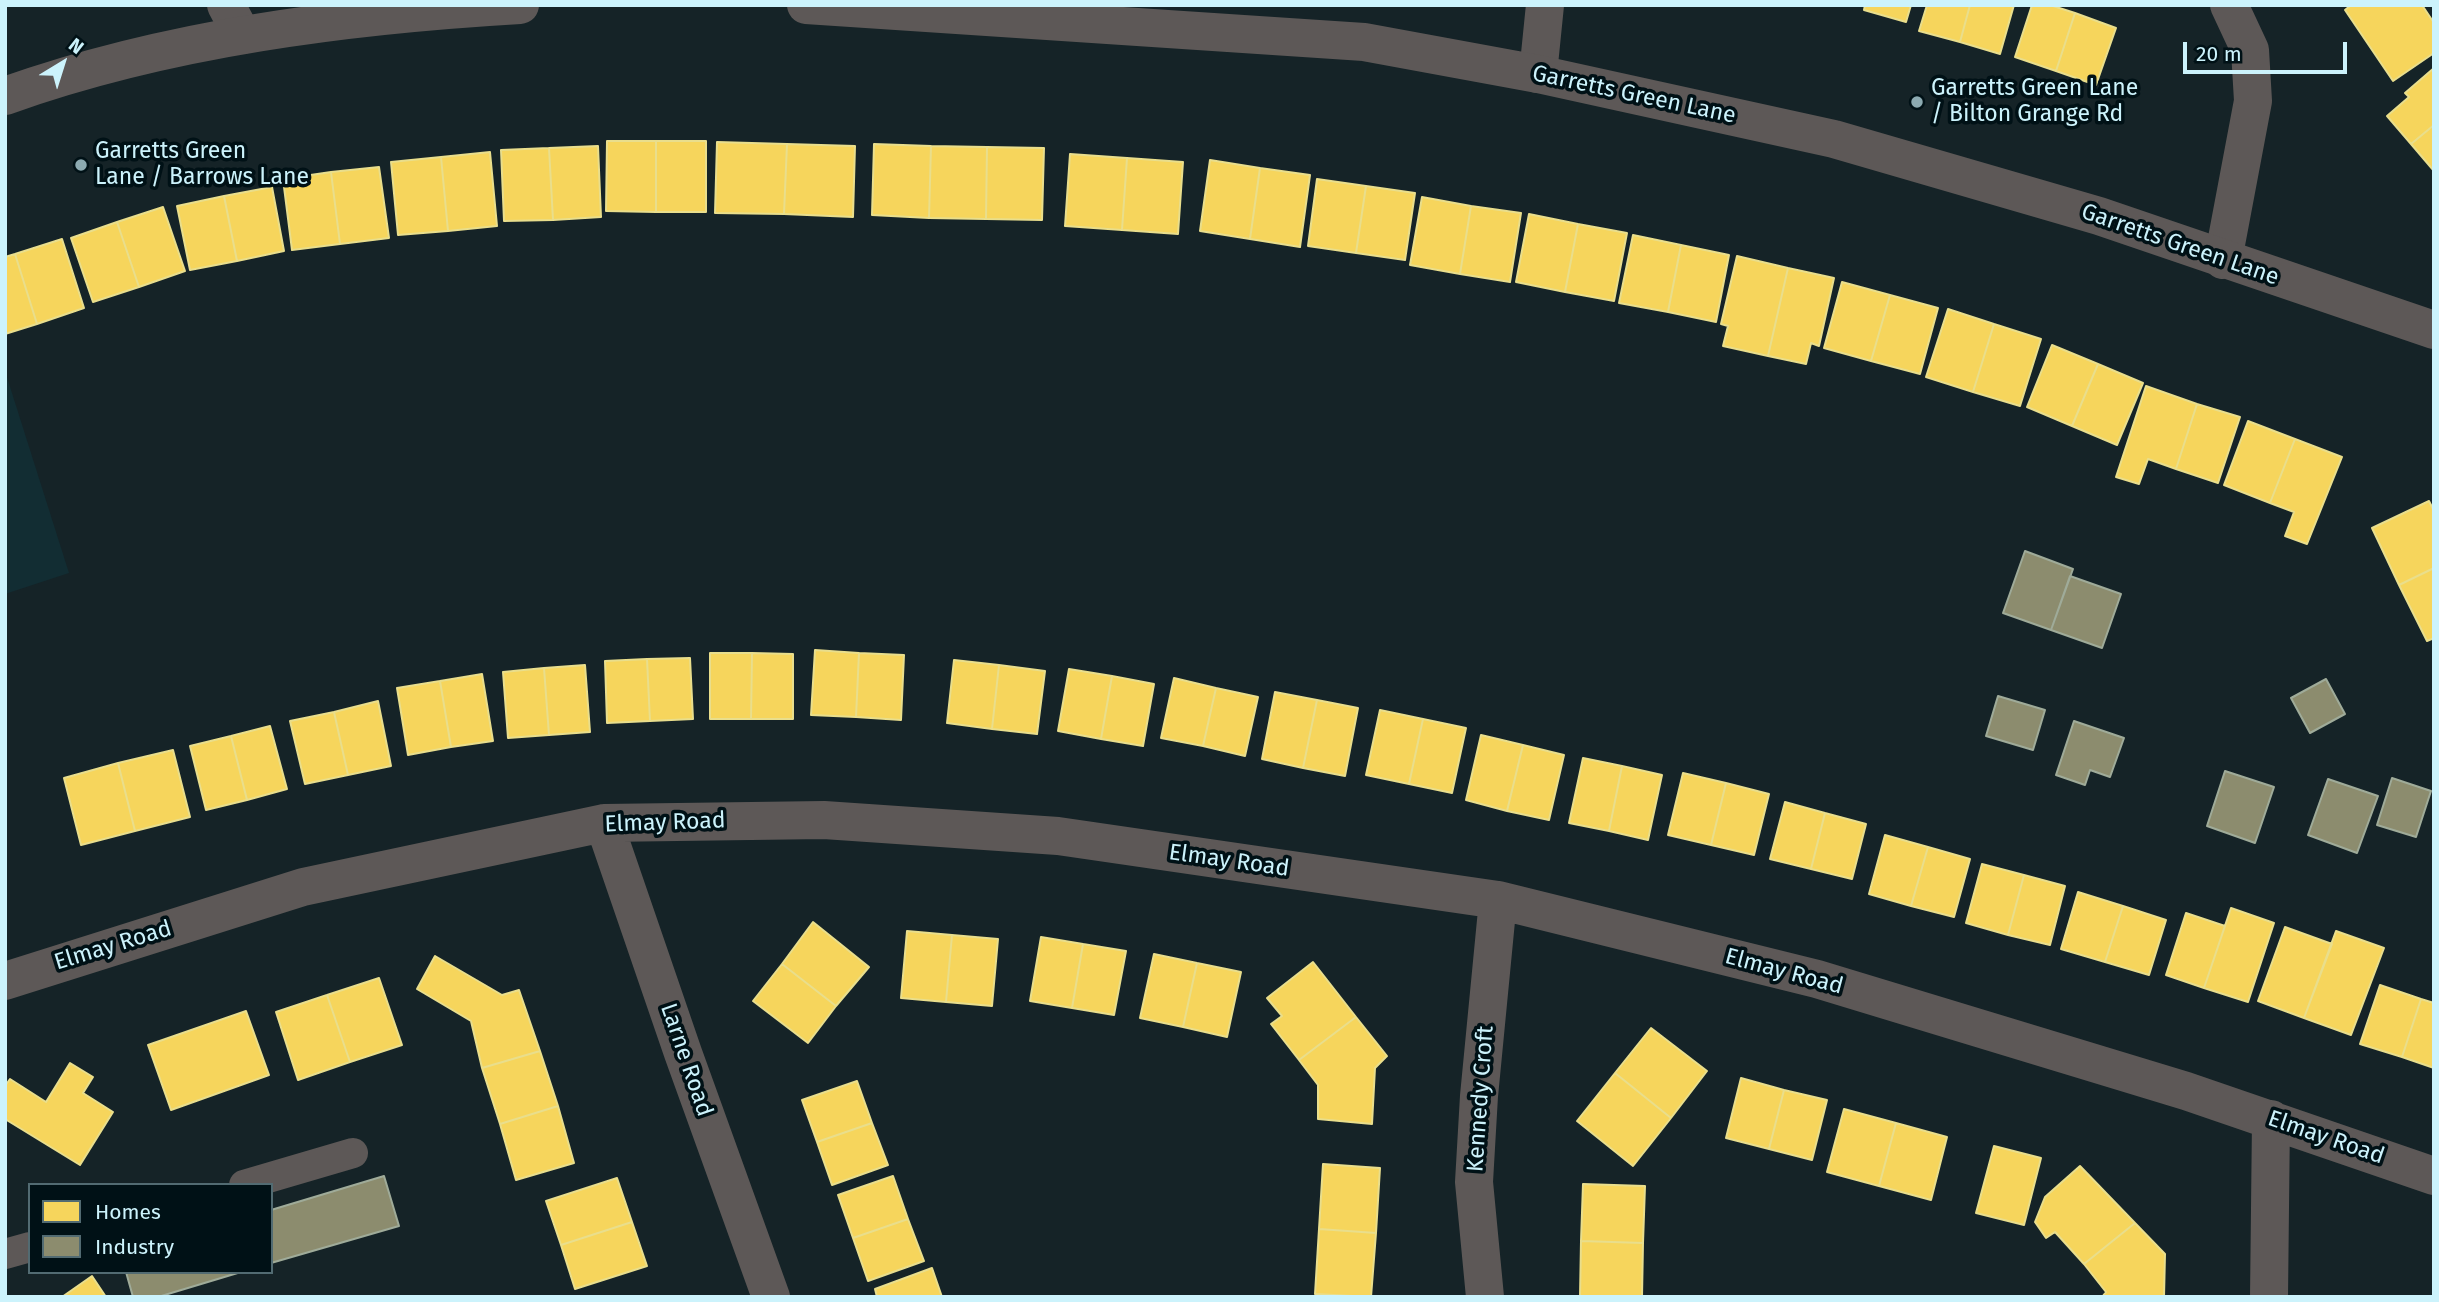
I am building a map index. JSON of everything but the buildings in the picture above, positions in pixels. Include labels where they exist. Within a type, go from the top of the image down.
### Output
[{"type":"street","points":[[5,96],[234,20],[520,5]]},
{"type":"street","name":"Garretts Green Lane","points":[[806,5],[1364,41],[1538,74],[1835,139],[2099,216],[2434,330]]},
{"type":"street","points":[[1538,74],[1545,5]]},
{"type":"street","points":[[2223,260],[2253,101],[2250,50],[2230,5]]},
{"type":"street","name":"Elmay Road","points":[[5,981],[303,887],[604,823],[824,820],[1058,836],[1499,900],[1817,979],[2186,1091],[2434,1175]]},
{"type":"street","name":"Larne Road","points":[[604,823],[771,1297]]},
{"type":"street","name":"Kennedy Croft","points":[[1485,1297],[1474,1182],[1479,1096],[1499,900]]},
{"type":"street","points":[[2269,1297],[2271,1119]]},
{"type":"lane","points":[[251,1183],[353,1153]]},
{"type":"lane","points":[[5,1254],[28,1248]]},
{"type":"shaded area","points":[[5,371],[69,573],[5,594]]},
{"type":"place","name":"Garretts Green Lane / Bilton Grange Rd","points":[[1917,102]]},
{"type":"place","name":"Garretts Green Lane / Barrows Lane","points":[[81,165]]}]
